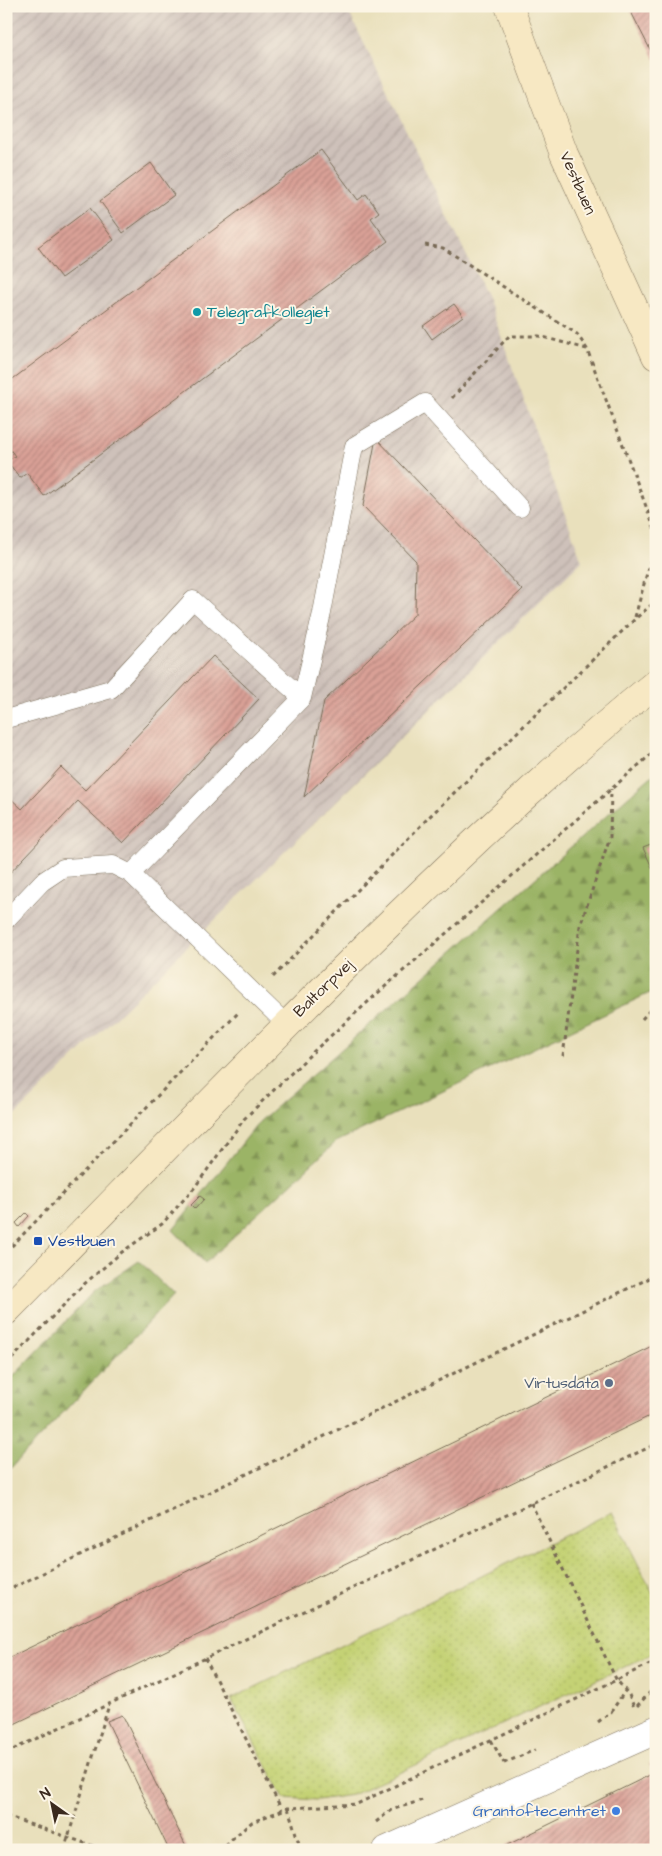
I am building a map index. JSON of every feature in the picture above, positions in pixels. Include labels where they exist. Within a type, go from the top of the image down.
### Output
[{"type":"street","name":"Vestbuen","points":[[509,6],[564,154],[656,356]]},
{"type":"street","name":"Baltorpvej","points":[[6,1310],[286,1024],[482,834],[613,718],[656,683]]},
{"type":"street","points":[[387,1850],[656,1730]]},
{"type":"lane","points":[[132,874],[302,698],[322,613],[354,446],[425,403],[520,508]]},
{"type":"lane","points":[[6,719],[111,689],[193,600],[302,698]]},
{"type":"lane","points":[[6,920],[42,882],[63,868],[113,865],[132,874],[286,1024]]},
{"type":"path","points":[[424,245],[444,248],[577,334],[587,349],[656,533]]},
{"type":"path","points":[[436,414],[509,336],[539,336],[587,349]]},
{"type":"path","points":[[635,619],[656,540]]},
{"type":"path","points":[[6,1252],[430,817],[656,601]]},
{"type":"path","points":[[6,1365],[84,1285],[122,1252],[162,1224],[196,1187],[244,1119],[314,1051],[656,750]]},
{"type":"path","points":[[562,1056],[580,926],[610,837],[611,788]]},
{"type":"path","points":[[642,1020],[656,1003]]},
{"type":"path","points":[[6,1591],[656,1275]]},
{"type":"path","points":[[6,1753],[656,1444]]},
{"type":"path","points":[[530,1503],[616,1679],[629,1695]]},
{"type":"path","points":[[204,1658],[282,1810]]},
{"type":"path","points":[[219,1850],[252,1822],[288,1808],[358,1804],[656,1661]]},
{"type":"path","points":[[635,1708],[656,1686]]},
{"type":"path","points":[[64,1850],[109,1704]]},
{"type":"path","points":[[491,1740],[504,1763]]},
{"type":"path","points":[[288,1808],[301,1850]]},
{"type":"path","points":[[6,1816],[105,1850]]},
{"type":"shaded area","points":[[6,6],[346,6],[488,300],[582,561],[6,1124]]},
{"type":"green space","points":[[656,772],[656,990],[336,1142],[205,1263],[173,1230],[260,1121]]},
{"type":"green space","points":[[139,1261],[174,1295],[6,1473],[6,1384],[95,1291]]},
{"type":"green space","points":[[612,1512],[656,1600],[656,1652],[352,1795],[317,1800],[284,1798],[231,1699]]},
{"type":"building","points":[[628,6],[656,6],[656,61]]},
{"type":"building","name":"Telegrafkollegiet","points":[[321,150],[358,200],[366,194],[379,212],[371,218],[388,241],[44,496],[27,473],[20,478],[7,461],[15,456],[6,444],[6,384]]},
{"type":"building","points":[[151,163],[174,195],[123,233],[100,201]]},
{"type":"building","points":[[90,208],[114,240],[61,278],[38,247]]},
{"type":"building","points":[[454,304],[463,316],[432,339],[423,326]]},
{"type":"building","points":[[376,438],[522,590],[304,797],[324,701],[415,614],[416,561],[363,506]]},
{"type":"building","points":[[213,656],[259,699],[123,843],[78,801],[6,877],[6,794],[22,809],[61,767],[85,790]]},
{"type":"building","points":[[656,843],[656,876],[643,848]]},
{"type":"building","points":[[200,1196],[204,1199],[195,1209],[191,1205]]},
{"type":"building","points":[[26,1213],[29,1216],[19,1227],[16,1223]]},
{"type":"building","points":[[656,1344],[656,1413],[6,1728],[6,1659]]},
{"type":"building","points":[[122,1715],[188,1850],[169,1850],[107,1721]]},
{"type":"building","name":"Grantoftecentret","points":[[656,1761],[656,1850],[497,1850],[654,1773],[649,1764]]},
{"type":"place","name":"Telegrafkollegiet","points":[[197,312]]},
{"type":"place","name":"Vestbuen","points":[[38,1241]]},
{"type":"place","name":"Virtusdata","points":[[609,1383]]},
{"type":"place","name":"Grantoftecentret","points":[[616,1811]]}]
